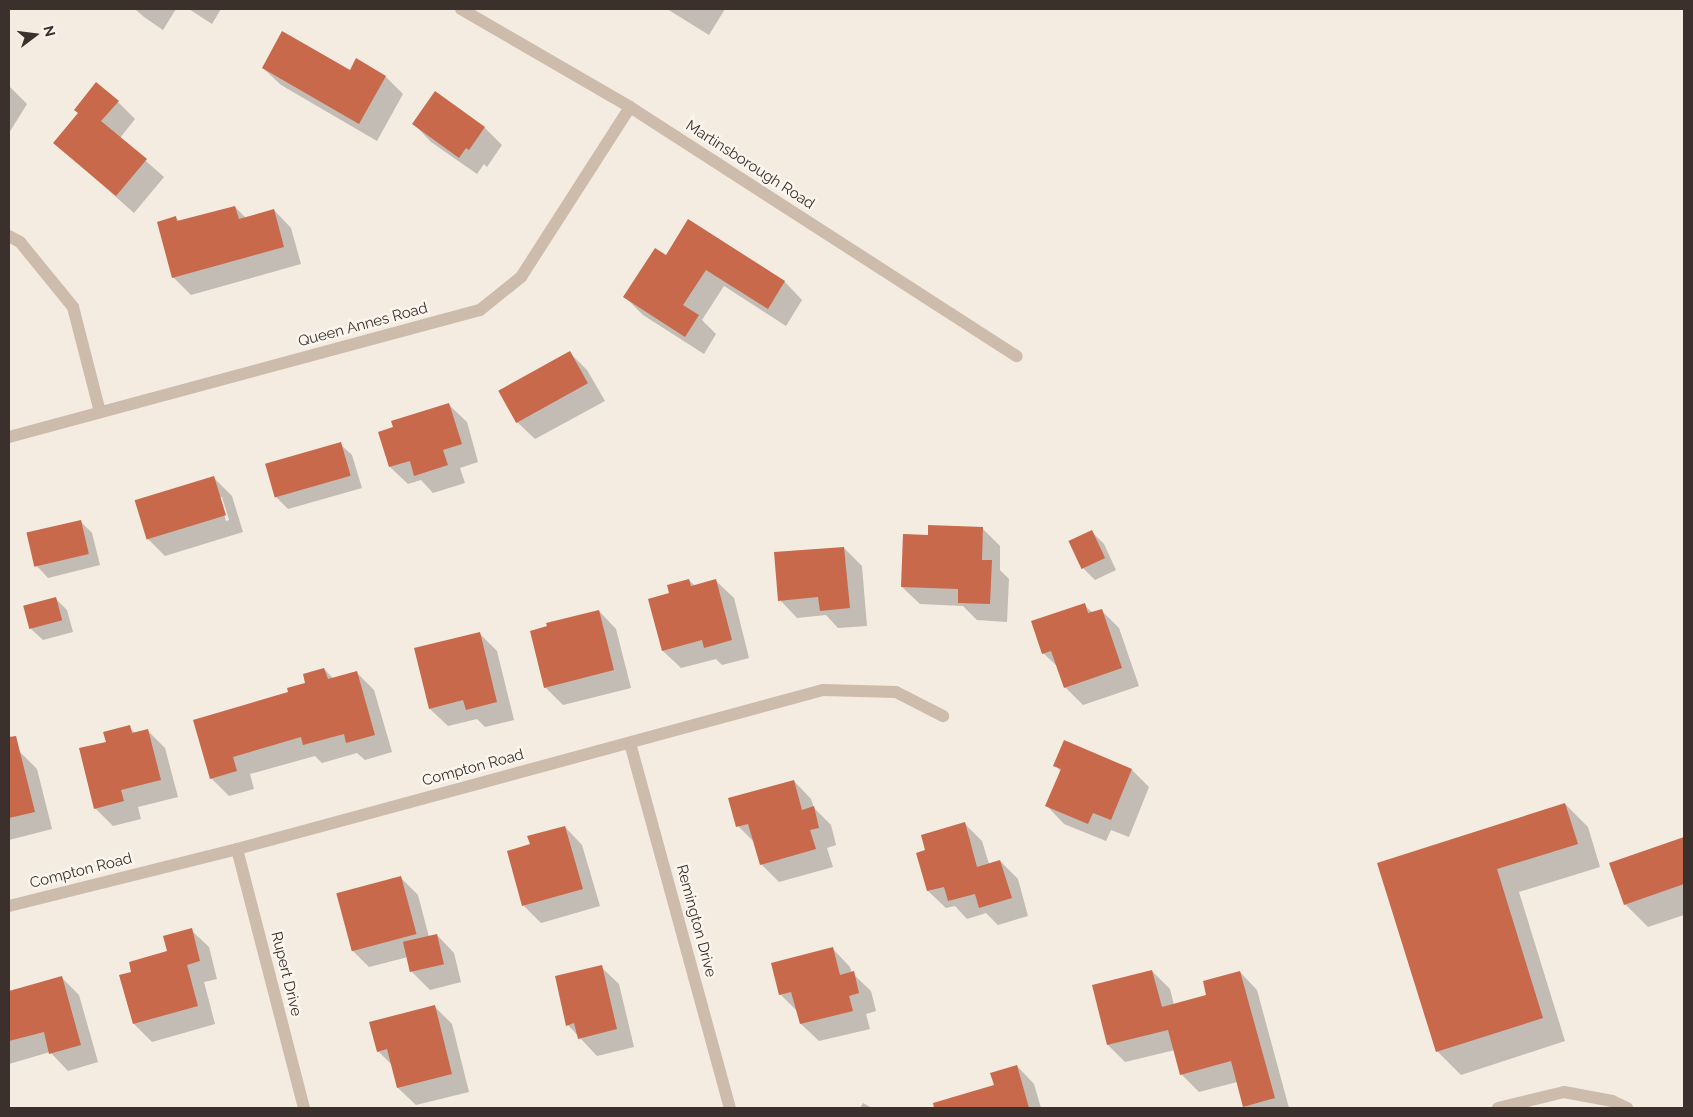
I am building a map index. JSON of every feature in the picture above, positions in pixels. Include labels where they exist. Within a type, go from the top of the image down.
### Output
[{"type":"street","name":"Martinsborough Road","points":[[462,9],[630,107],[1017,356]]},
{"type":"street","name":"Queen Annes Road","points":[[9,437],[480,310],[522,277],[630,107]]},
{"type":"street","points":[[9,236],[20,242],[73,307],[100,412]]},
{"type":"street","name":"Compton Road","points":[[9,906],[237,849],[823,690],[896,692],[943,716]]},
{"type":"street","name":"Remington Drive","points":[[630,743],[730,1108]]},
{"type":"street","name":"Rupert Drive","points":[[237,849],[304,1108]]},
{"type":"street","points":[[1498,1108],[1564,1092],[1612,1101],[1627,1108]]},
{"type":"building","points":[[282,31],[350,70],[356,58],[386,76],[359,124],[262,68]]},
{"type":"building","points":[[96,82],[119,101],[101,121],[147,159],[116,196],[53,143],[78,113],[74,110]]},
{"type":"building","points":[[435,91],[485,127],[469,150],[466,148],[459,158],[412,124]]},
{"type":"building","points":[[235,206],[239,219],[274,209],[284,247],[172,278],[157,222],[176,216],[177,221]]},
{"type":"building","points":[[688,219],[785,281],[768,309],[706,270],[683,305],[699,315],[685,337],[623,297],[655,248],[666,255]]},
{"type":"building","points":[[570,351],[588,383],[516,423],[498,391]]},
{"type":"building","points":[[449,403],[462,444],[443,450],[448,465],[414,476],[410,461],[389,467],[378,432],[393,427],[391,421]]},
{"type":"building","points":[[341,442],[351,476],[275,497],[265,464]]},
{"type":"building","points":[[214,476],[226,515],[147,539],[135,500]]},
{"type":"building","points":[[81,520],[89,554],[34,567],[26,533]]},
{"type":"building","points":[[928,525],[983,527],[982,560],[992,560],[990,604],[958,603],[958,589],[901,587],[903,534],[928,535]]},
{"type":"building","points":[[1092,530],[1105,558],[1082,569],[1068,541]]},
{"type":"building","points":[[844,547],[850,608],[820,611],[818,597],[778,601],[774,552]]},
{"type":"building","points":[[689,579],[691,586],[716,579],[732,640],[704,648],[702,640],[662,651],[648,599],[669,593],[667,585]]},
{"type":"building","points":[[56,597],[62,620],[29,629],[23,606]]},
{"type":"building","points":[[1085,603],[1088,613],[1102,609],[1122,668],[1064,688],[1051,651],[1042,654],[1031,621]]},
{"type":"building","points":[[599,610],[614,670],[544,688],[530,631],[547,626],[546,623]]},
{"type":"building","points":[[480,632],[497,702],[466,710],[463,700],[429,709],[414,648]]},
{"type":"building","points":[[324,668],[328,679],[357,671],[375,735],[346,743],[344,734],[303,745],[301,737],[233,757],[237,771],[210,779],[193,720],[288,692],[287,688],[305,683],[303,674]]},
{"type":"building","points":[[130,725],[132,733],[148,729],[161,780],[121,790],[124,801],[94,809],[79,748],[106,742],[103,732]]},
{"type":"building","points":[[16,736],[35,812],[9,818],[9,737]]},
{"type":"building","points":[[1064,740],[1132,769],[1111,820],[1093,813],[1088,824],[1045,806],[1061,769],[1053,766]]},
{"type":"building","points":[[794,780],[802,810],[814,806],[819,828],[810,830],[816,849],[760,865],[748,824],[736,827],[728,798]]},
{"type":"building","points":[[1565,803],[1578,844],[1497,869],[1543,1018],[1436,1052],[1377,863]]},
{"type":"building","points":[[965,822],[977,867],[1000,860],[1012,898],[979,908],[975,894],[948,901],[944,887],[927,891],[916,853],[925,850],[921,835]]},
{"type":"building","points":[[565,826],[583,889],[522,906],[507,851],[530,844],[527,836]]},
{"type":"building","points":[[1684,837],[1684,884],[1624,905],[1609,863]]},
{"type":"building","points":[[401,876],[417,934],[352,951],[336,893]]},
{"type":"building","points":[[192,928],[200,961],[187,965],[198,1006],[133,1024],[119,975],[131,972],[129,962],[167,951],[163,936]]},
{"type":"building","points":[[437,934],[444,964],[410,972],[403,942]]},
{"type":"building","points":[[833,947],[840,975],[854,971],[859,993],[849,996],[853,1011],[800,1024],[791,992],[779,995],[771,963]]},
{"type":"building","points":[[602,965],[617,1029],[578,1039],[574,1023],[566,1026],[555,976]]},
{"type":"building","points":[[1152,970],[1162,1007],[1206,995],[1203,981],[1240,971],[1275,1098],[1243,1107],[1231,1061],[1180,1075],[1168,1030],[1107,1045],[1092,985]]},
{"type":"building","points":[[62,976],[81,1045],[49,1054],[44,1032],[9,1041],[9,991]]},
{"type":"building","points":[[435,1005],[452,1074],[397,1088],[387,1049],[377,1052],[369,1022]]},
{"type":"building","points":[[1017,1065],[1029,1108],[934,1108],[933,1103],[994,1085],[990,1073]]}]
